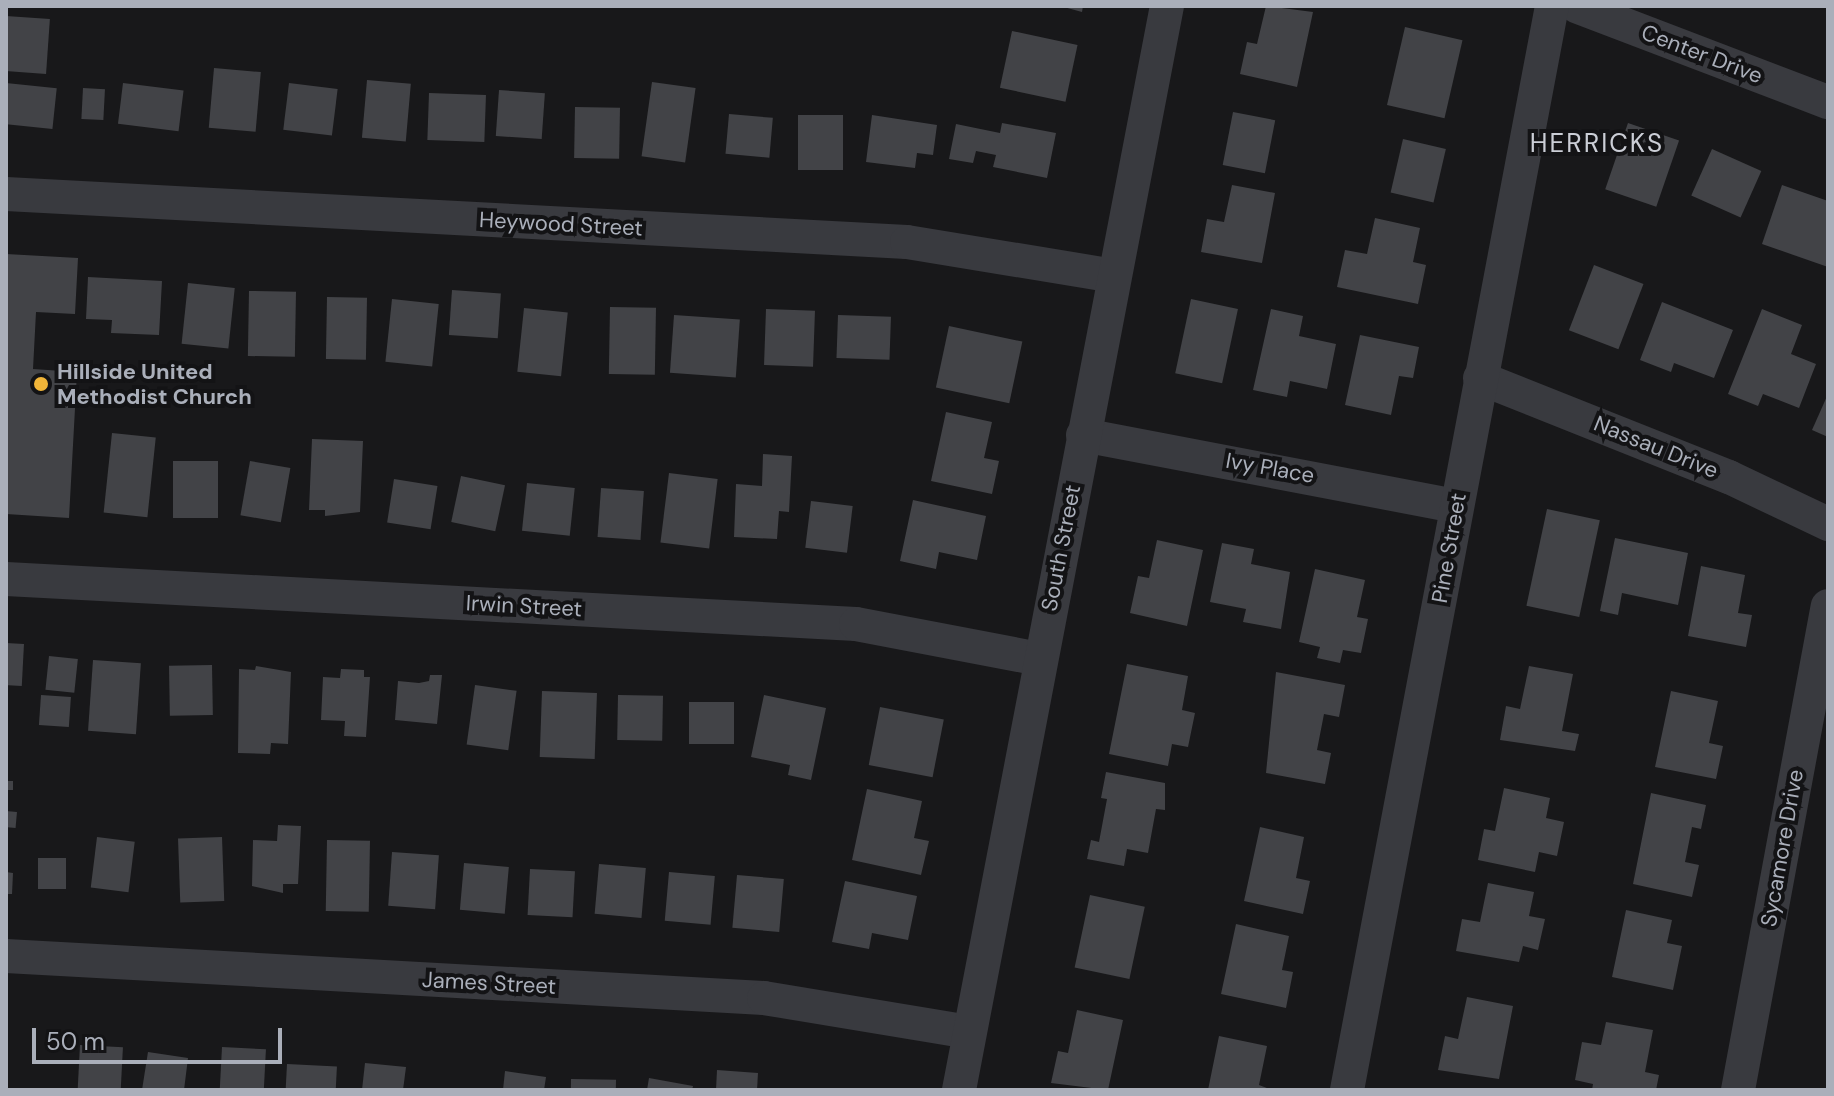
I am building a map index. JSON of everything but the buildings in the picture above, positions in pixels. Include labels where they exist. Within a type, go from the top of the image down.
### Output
[{"type":"street","name":"South Street","points":[[959,1090],[1039,659],[1167,6]]},
{"type":"street","name":"Pine Street","points":[[1347,1090],[1455,506],[1552,6]]},
{"type":"street","name":"Center Drive","points":[[1576,6],[1828,102]]},
{"type":"street","name":"Heywood Street","points":[[6,194],[907,242],[1114,276]]},
{"type":"street","name":"Nassau Drive","points":[[1480,378],[1729,477],[1828,524]]},
{"type":"street","name":"Ivy Place","points":[[1083,435],[1455,506]]},
{"type":"street","name":"Irwin Street","points":[[6,579],[856,624],[1039,659]]},
{"type":"street","name":"Sycamore Drive","points":[[1738,1090],[1828,606]]},
{"type":"street","name":"James Street","points":[[6,956],[764,998],[969,1032]]},
{"type":"place","name":"Hillside United Methodist Church","points":[[41,384]]},
{"type":"district","name":"HERRICKS","points":[[1597,144]]}]
